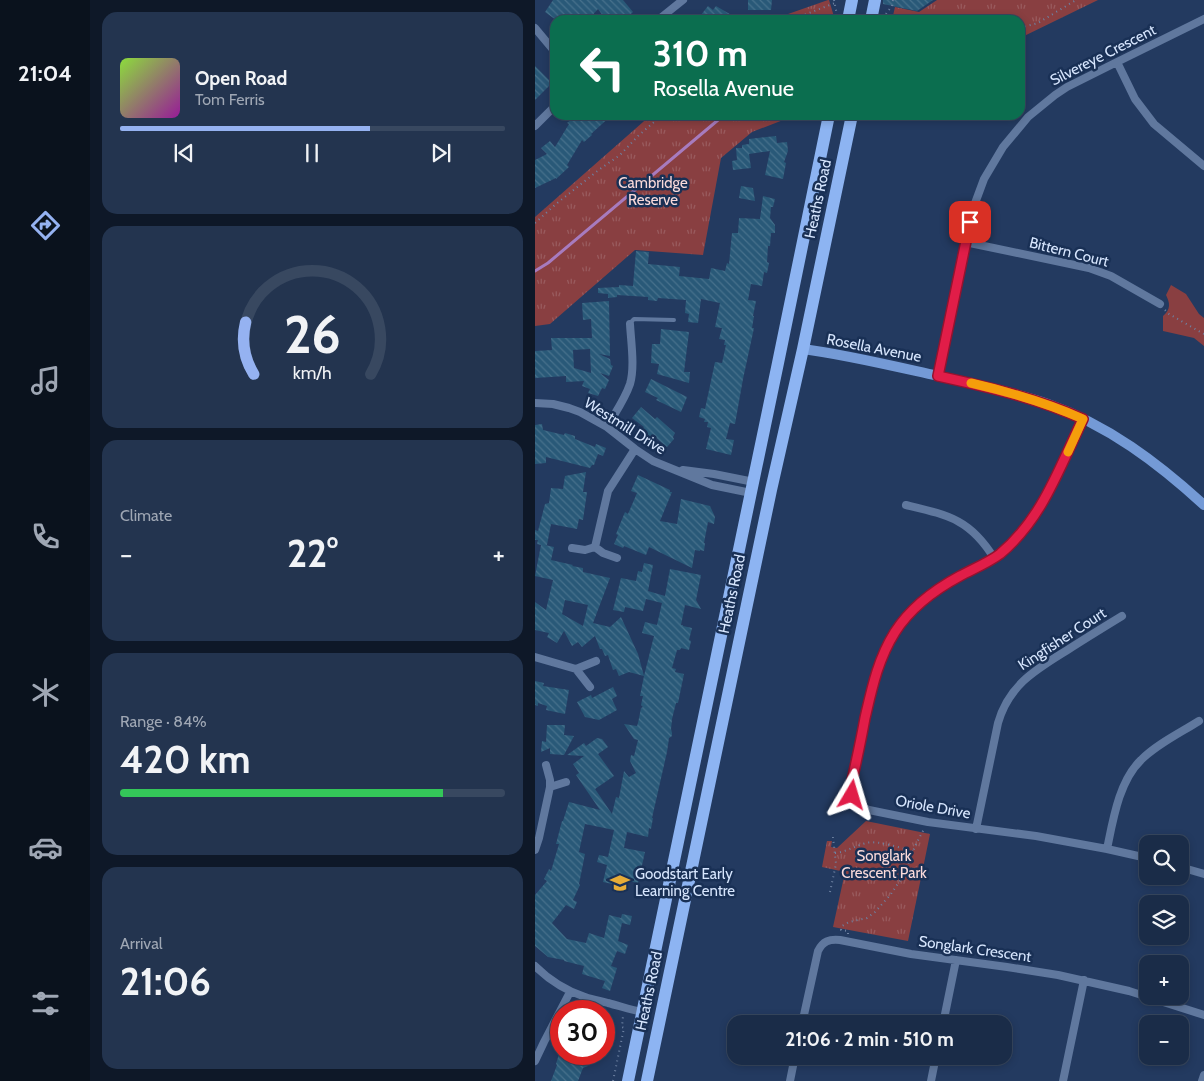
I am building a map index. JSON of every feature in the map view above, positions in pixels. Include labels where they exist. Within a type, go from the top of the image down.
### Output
[{"type":"main road","points":[[847,15],[853,0]]},
{"type":"main road","points":[[872,15],[875,0]]},
{"type":"main road","name":"Heaths Road","points":[[628,1081],[828,120]]},
{"type":"main road","name":"Heaths Road","points":[[647,1081],[850,120]]},
{"type":"main road","points":[[782,345],[803,349]]},
{"type":"main road","points":[[752,487],[771,490]]},
{"type":"main road","points":[[643,1012],[660,1019]]},
{"type":"street","points":[[664,15],[683,0]]},
{"type":"street","points":[[845,15],[847,0]]},
{"type":"street","name":"Silvereye Crescent","points":[[938,376],[974,206],[981,185],[998,154],[1015,131],[1034,111],[1073,84],[1204,19]]},
{"type":"street","points":[[535,28],[550,46]]},
{"type":"street","points":[[1117,62],[1135,99],[1154,124],[1204,166]]},
{"type":"street","points":[[535,126],[550,111]]},
{"type":"street","name":"Bittern Court","points":[[965,242],[1089,268],[1111,276],[1160,304]]},
{"type":"street","points":[[607,427],[630,383],[632,371],[631,324]]},
{"type":"street","name":"Rosella Avenue","points":[[803,349],[869,361],[996,389],[1050,405],[1083,419],[1149,458],[1204,505]]},
{"type":"street","name":"Westmill Drive","points":[[535,403],[553,404],[580,412],[607,427],[635,450],[653,461],[712,484],[752,487]]},
{"type":"street","name":"Oriole Drive","points":[[1083,419],[1040,508],[1014,542],[994,558],[935,590],[913,610],[896,631],[883,655],[873,684],[851,790],[856,803],[869,810],[929,822],[1021,834],[1139,856]]},
{"type":"street","points":[[595,547],[608,491],[635,450]]},
{"type":"street","name":"Westmill Drive","points":[[671,468],[713,474],[752,487]]},
{"type":"street","points":[[906,505],[945,514],[961,522],[977,535],[994,558]]},
{"type":"street","points":[[572,548],[585,550],[595,547]]},
{"type":"street","points":[[595,547],[603,553],[617,558]]},
{"type":"street","name":"Kingfisher Court","points":[[976,828],[998,723],[1008,698],[1028,676],[1122,616]]},
{"type":"street","points":[[535,657],[576,668],[596,661]]},
{"type":"street","points":[[576,668],[590,687]]},
{"type":"street","points":[[1107,849],[1123,786],[1134,767],[1149,752],[1199,721]]},
{"type":"street","points":[[535,850],[550,787],[546,765]]},
{"type":"street","points":[[550,787],[566,782]]},
{"type":"street","points":[[1189,870],[1204,874]]},
{"type":"street","name":"Songlark Crescent","points":[[804,1015],[817,951],[824,942],[830,940],[846,941],[911,954],[1007,966],[1084,980],[1136,993],[1204,1015]]},
{"type":"street","points":[[945,1015],[956,960]]},
{"type":"street","points":[[535,966],[543,974],[570,992],[643,1012]]},
{"type":"street","points":[[1063,1081],[1084,980]]},
{"type":"street","points":[[535,1061],[570,992]]},
{"type":"street","points":[[790,1081],[793,1065]]},
{"type":"street","points":[[931,1081],[934,1065]]},
{"type":"street","points":[[1202,1081],[1204,1075]]},
{"type":"lane","points":[[631,324],[634,319],[673,320]]},
{"type":"path","points":[[886,15],[892,6],[893,0]]},
{"type":"path","points":[[1025,27],[1038,23],[1076,0]]},
{"type":"path","points":[[802,15],[834,1],[843,15]]},
{"type":"path","points":[[535,223],[607,163],[620,155],[656,120]]},
{"type":"path","points":[[1160,304],[1169,314],[1204,334]]},
{"type":"path","points":[[846,941],[848,931],[841,930],[842,926],[849,922],[867,918],[891,894],[905,873],[913,851],[929,822]]},
{"type":"path","points":[[830,892],[836,869],[833,837]]},
{"type":"path","points":[[835,853],[845,852],[873,842],[913,851]]},
{"type":"path","points":[[613,1081],[624,1028],[622,1027],[625,1008]]},
{"type":"green space","points":[[829,0],[834,15],[786,15]]},
{"type":"green space","points":[[937,0],[1098,0],[1025,36],[1025,15],[893,15],[895,7],[919,12]]},
{"type":"green space","name":"Cambridge Reserve","points":[[645,120],[783,120],[752,132],[721,158],[703,255],[635,250],[550,324],[535,326],[535,217]]},
{"type":"green space","points":[[1171,285],[1186,294],[1199,314],[1204,318],[1204,346],[1194,338],[1163,331],[1163,316],[1169,306],[1166,295]]},
{"type":"green space","name":"Songlark Crescent Park","points":[[866,821],[930,834],[908,941],[833,927],[845,872],[822,867],[827,841],[832,841],[831,847],[837,848]]},
{"type":"building","points":[[553,0],[623,0],[633,12],[630,15],[602,15],[598,9],[593,15],[550,16],[545,12]]},
{"type":"building","points":[[748,0],[772,0],[771,10],[748,10]]},
{"type":"building","points":[[883,0],[933,0],[917,11],[883,4]]},
{"type":"building","points":[[708,6],[713,10],[716,6],[731,15],[701,15]]},
{"type":"building","points":[[535,66],[550,81],[550,85],[535,100]]},
{"type":"building","points":[[571,120],[606,120],[584,142],[582,140],[567,165],[569,167],[556,179],[535,188],[535,160],[547,154],[541,148],[550,141],[555,147],[569,124],[567,123]]},
{"type":"building","points":[[776,136],[777,143],[787,142],[788,151],[784,162],[786,163],[783,179],[765,175],[770,151],[749,154],[751,168],[733,170],[732,161],[737,160],[736,148],[742,148],[742,145],[749,144],[749,139]]},
{"type":"building","points":[[741,186],[753,188],[755,201],[739,198]]},
{"type":"building","points":[[763,196],[775,199],[773,207],[771,207],[770,218],[775,225],[775,233],[771,233],[770,246],[768,246],[767,262],[769,263],[767,273],[764,272],[762,286],[751,284],[748,300],[756,301],[752,328],[754,328],[735,424],[730,423],[726,439],[734,440],[731,455],[706,449],[711,428],[707,427],[708,422],[704,422],[705,419],[699,417],[701,408],[705,409],[715,362],[722,363],[726,345],[724,345],[725,340],[719,339],[722,328],[715,327],[720,303],[701,299],[698,323],[688,322],[689,314],[685,313],[686,300],[658,298],[657,301],[648,300],[648,297],[617,295],[617,297],[608,298],[608,294],[598,293],[598,288],[619,287],[619,285],[633,286],[636,251],[649,252],[648,264],[680,267],[679,276],[709,279],[711,268],[725,271],[727,263],[729,264],[732,233],[738,233],[739,218],[760,219]]},
{"type":"building","points":[[609,301],[610,356],[599,354],[610,359],[613,366],[609,376],[600,373],[609,380],[605,389],[602,388],[598,396],[588,393],[590,389],[582,386],[584,381],[566,382],[566,376],[535,378],[535,351],[552,350],[551,338],[592,338],[591,319],[583,320],[582,303]],"holes":[[[590,349],[591,373],[574,368],[573,350]]]},
{"type":"building","points":[[661,329],[689,332],[684,372],[690,372],[689,383],[657,374],[659,364],[651,363],[652,344],[660,344]]},
{"type":"building","points":[[651,379],[687,397],[681,412],[656,400],[658,398],[645,392]]},
{"type":"building","points":[[641,407],[655,419],[657,417],[675,433],[674,439],[667,447],[654,436],[651,440],[641,431],[644,427],[632,418]]},
{"type":"building","points":[[542,424],[543,430],[564,435],[565,433],[575,436],[575,439],[595,447],[596,444],[606,448],[603,456],[598,454],[594,465],[590,468],[546,457],[546,463],[535,464],[535,425]]},
{"type":"building","points":[[586,472],[583,492],[587,492],[583,520],[579,519],[577,529],[551,524],[547,545],[545,545],[554,547],[551,560],[583,568],[583,572],[610,578],[593,623],[610,627],[621,617],[638,654],[644,676],[629,672],[619,676],[616,669],[613,670],[608,655],[605,656],[602,649],[600,649],[595,636],[582,647],[578,642],[572,646],[564,631],[557,643],[547,637],[549,633],[535,630],[535,602],[546,610],[553,580],[535,576],[541,545],[537,544],[538,540],[535,540],[535,530],[538,531],[545,504],[549,503],[551,488],[563,489],[565,476]],"holes":[[[565,600],[588,605],[583,626],[562,614]]]},
{"type":"building","points":[[638,475],[672,492],[660,521],[677,524],[681,499],[710,506],[715,517],[714,524],[708,522],[704,551],[695,550],[692,568],[649,547],[646,555],[614,544],[625,512],[628,514],[637,493],[631,491]]},
{"type":"building","points":[[644,563],[653,565],[648,591],[665,596],[670,569],[701,575],[696,600],[701,609],[685,605],[681,625],[692,628],[689,640],[691,641],[689,650],[681,648],[677,650],[672,668],[676,669],[675,672],[684,674],[678,703],[676,703],[672,719],[672,736],[669,738],[651,829],[649,828],[648,837],[627,832],[624,848],[645,852],[638,883],[628,881],[628,885],[617,883],[617,885],[603,882],[607,865],[597,862],[599,855],[608,857],[614,830],[585,824],[579,852],[585,854],[580,885],[573,900],[577,902],[574,909],[566,905],[552,923],[567,939],[586,943],[589,933],[604,938],[609,915],[621,918],[622,914],[632,916],[630,925],[622,923],[618,941],[628,945],[625,954],[617,951],[611,966],[617,968],[610,991],[602,988],[605,981],[582,974],[584,966],[548,957],[535,946],[535,895],[547,881],[544,879],[549,869],[551,871],[559,844],[556,844],[562,821],[569,802],[600,810],[576,775],[579,773],[573,764],[584,756],[567,755],[584,743],[586,746],[597,738],[602,739],[608,747],[598,754],[614,776],[595,789],[612,814],[616,797],[619,798],[624,771],[629,777],[636,773],[630,761],[631,755],[634,756],[638,740],[634,739],[624,724],[637,726],[638,723],[641,708],[643,707],[641,705],[643,696],[640,696],[654,636],[642,633],[645,622],[657,625],[662,603],[646,599],[643,611],[625,607],[624,612],[613,610],[621,578],[636,581],[638,571],[642,572]]},
{"type":"building","points":[[535,681],[544,683],[543,686],[569,690],[565,714],[546,710],[547,706],[538,703],[538,706],[535,705]]},
{"type":"building","points":[[613,687],[617,696],[612,699],[617,710],[599,720],[585,717],[577,702],[591,695],[592,698]]},
{"type":"building","points":[[547,725],[565,725],[564,735],[574,736],[564,755],[550,754],[550,748],[541,752],[542,741],[546,742]]},
{"type":"building","points":[[557,1065],[588,1066],[583,1068],[578,1081],[551,1081]]},
{"type":"waterway","points":[[535,271],[548,263],[718,120]]},
{"type":"slow traffic","points":[[971,383],[1050,405],[1083,419],[1068,452]]},
{"type":"place","name":"Goodstart Early Learning Centre","points":[[620,883]]},
{"type":"route","points":[[852,795],[851,785],[874,678],[883,655],[896,631],[913,610],[935,590],[994,558],[1014,542],[1040,508],[1083,419],[1028,398],[938,376],[970,222]]}]
